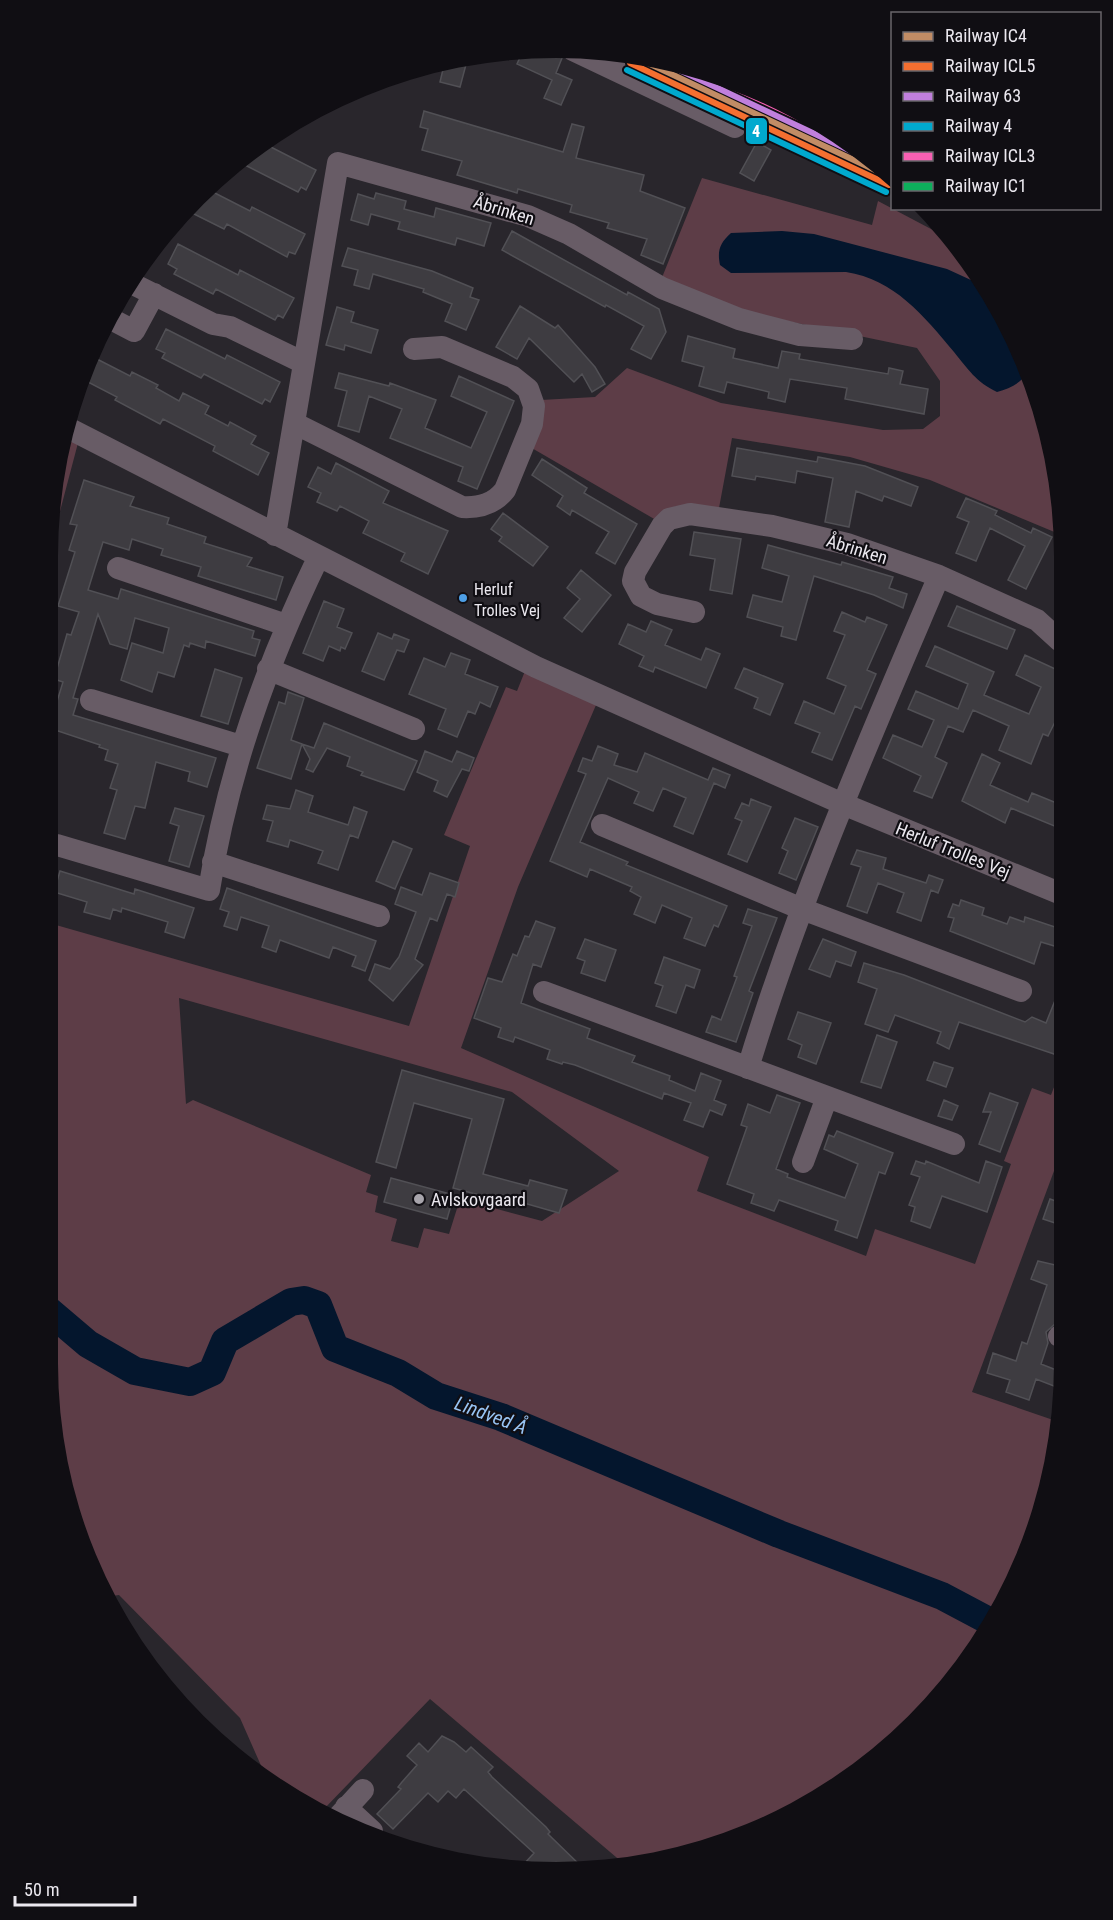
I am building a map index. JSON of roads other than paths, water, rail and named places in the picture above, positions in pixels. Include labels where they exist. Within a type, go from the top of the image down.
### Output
[{"type":"street","points":[[595,61],[735,127]]},
{"type":"street","name":"Åbrinken","points":[[275,536],[338,163],[528,216],[568,234],[662,288],[739,319],[800,334],[852,339]]},
{"type":"street","points":[[138,286],[213,324],[231,327],[304,363]]},
{"type":"street","points":[[117,322],[134,331],[154,294]]},
{"type":"street","points":[[294,423],[462,507],[483,506],[499,497],[505,490],[532,424],[534,406],[528,390],[513,378],[441,346],[414,349]]},
{"type":"street","name":"Herluf Trolles Vej","points":[[74,431],[318,558],[536,667],[843,804],[1054,890]]},
{"type":"street","name":"Åbrinken","points":[[694,612],[657,604],[641,596],[633,581],[635,572],[662,526],[669,519],[690,514],[772,526],[836,541],[939,576],[1037,620],[1054,636]]},
{"type":"street","points":[[58,844],[209,890],[213,862],[241,746],[286,625],[318,558]]},
{"type":"street","points":[[118,567],[286,625]]},
{"type":"street","points":[[748,1068],[771,990],[802,909],[843,804],[939,576]]},
{"type":"street","points":[[268,669],[414,729]]},
{"type":"street","points":[[91,700],[241,746]]},
{"type":"street","points":[[602,825],[802,909],[1020,990]]},
{"type":"street","points":[[213,862],[379,916]]},
{"type":"street","points":[[544,992],[954,1144]]},
{"type":"street","points":[[803,1162],[827,1097]]},
{"type":"street","points":[[342,1811],[363,1790]]},
{"type":"water","points":[[782,231],[814,234],[947,269],[971,280],[1003,336],[1022,379],[1011,387],[997,392],[983,384],[907,301],[879,282],[863,276],[846,272],[731,273],[720,265],[719,255],[720,247],[731,233]]},
{"type":"waterway","name":"Lindved Å","points":[[58,1318],[88,1344],[135,1371],[190,1382],[212,1372],[225,1341],[291,1302],[304,1300],[318,1305],[335,1348],[398,1373],[436,1396],[501,1417],[779,1534],[942,1596],[984,1618]]},
{"type":"rail line","name":"ICL5","points":[[634,65],[888,184]]},
{"type":"rail line","name":"4","points":[[627,70],[886,192]]},
{"type":"rail line","name":"IC4","points":[[663,70],[865,165]]},
{"type":"rail line","name":"63","points":[[700,80],[835,144]]},
{"type":"place","name":"Herluf Trolles Vej","points":[[463,598]]},
{"type":"place","name":"Avlskovgaard","points":[[419,1199]]}]
